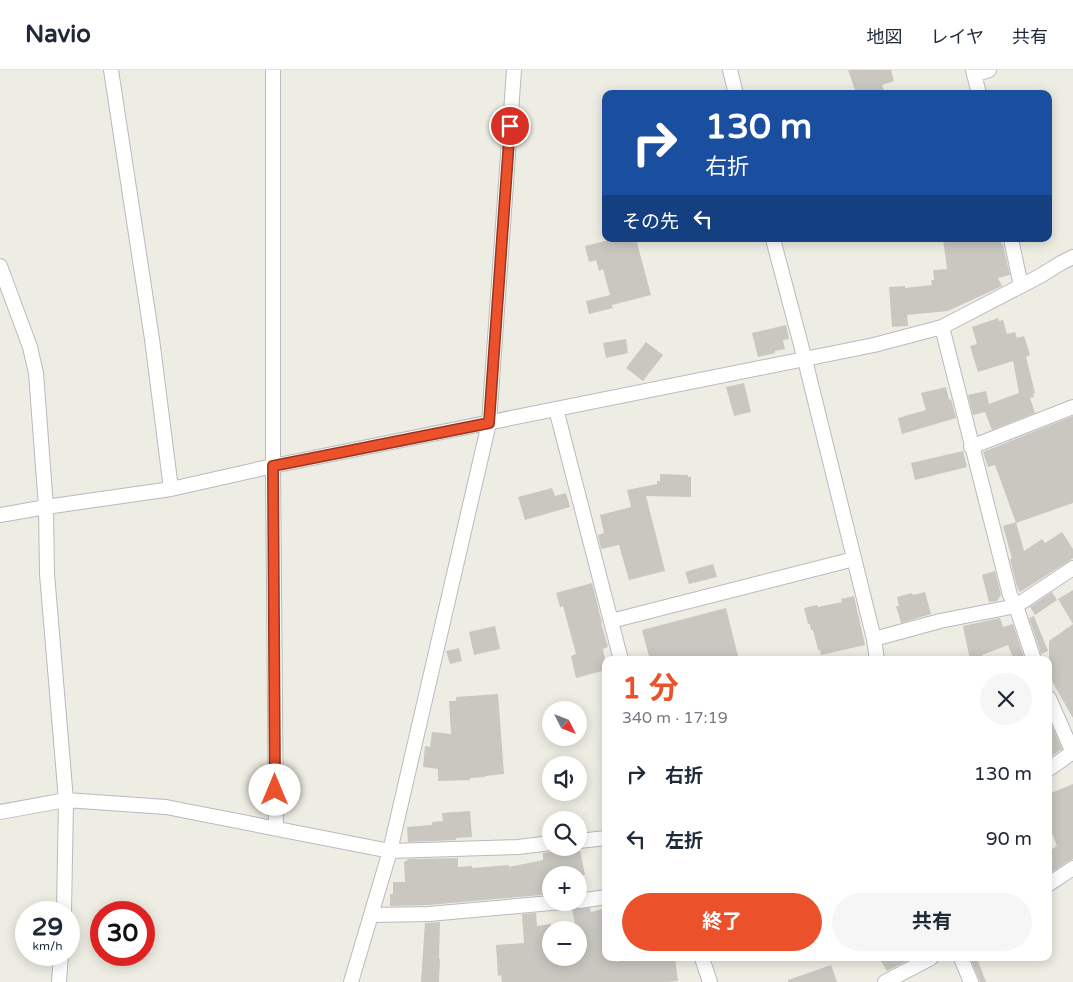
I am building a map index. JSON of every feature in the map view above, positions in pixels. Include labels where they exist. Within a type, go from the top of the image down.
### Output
[{"type":"street","points":[[111,70],[152,339],[171,489]]},
{"type":"street","points":[[273,70],[273,466],[276,828]]},
{"type":"street","points":[[351,982],[390,851],[489,423],[514,70]]},
{"type":"street","points":[[730,70],[735,90]]},
{"type":"street","points":[[978,90],[973,72],[989,70]]},
{"type":"street","points":[[774,242],[805,360],[877,656]]},
{"type":"street","points":[[1012,242],[1021,286]]},
{"type":"street","points":[[0,516],[46,507],[171,489],[273,466],[874,345],[942,327],[1073,257]]},
{"type":"street","points":[[0,266],[30,347],[36,373],[46,507],[47,574],[66,800],[64,901]]},
{"type":"street","points":[[942,327],[1010,596],[1016,606],[1033,656]]},
{"type":"street","points":[[972,447],[1073,407]]},
{"type":"street","points":[[556,409],[620,656]]},
{"type":"street","points":[[611,621],[854,559]]},
{"type":"street","points":[[874,639],[940,621],[1016,606],[1072,573]]},
{"type":"street","points":[[1052,705],[1073,753],[1052,767]]},
{"type":"street","points":[[0,812],[66,800],[166,807],[390,851],[542,845]]},
{"type":"street","points":[[587,840],[602,838]]},
{"type":"street","points":[[1052,882],[1073,868]]},
{"type":"street","points":[[587,900],[602,898]]},
{"type":"street","points":[[371,916],[430,914],[542,904]]},
{"type":"street","points":[[703,961],[710,982]]},
{"type":"street","points":[[885,982],[925,961]]},
{"type":"street","points":[[962,961],[971,982]]},
{"type":"street","points":[[59,982],[61,966]]},
{"type":"building","points":[[848,70],[891,70],[894,81],[882,85],[884,90],[855,90]]},
{"type":"building","points":[[602,242],[637,242],[651,295],[612,305],[613,308],[589,314],[586,301],[610,295],[603,269],[599,271],[596,260],[589,262],[585,246]]},
{"type":"building","points":[[943,242],[1001,242],[1010,275],[998,278],[1002,286],[948,311],[907,315],[908,326],[892,327],[889,287],[905,286],[905,288],[932,285],[931,280],[934,280],[933,270],[947,269]]},
{"type":"building","points":[[998,318],[999,321],[1003,320],[1007,334],[1015,332],[1017,338],[1024,336],[1030,355],[1026,357],[1035,393],[1033,394],[1034,397],[1030,398],[1035,413],[992,430],[985,412],[973,415],[968,395],[986,391],[989,404],[1019,393],[1013,361],[978,372],[970,346],[977,344],[972,327]]},
{"type":"building","points":[[786,325],[789,339],[783,340],[785,349],[758,357],[752,333]]},
{"type":"building","points":[[626,339],[628,353],[606,358],[603,343]]},
{"type":"building","points":[[646,342],[663,355],[643,381],[626,368]]},
{"type":"building","points":[[744,383],[751,412],[734,416],[726,387]]},
{"type":"building","points":[[946,387],[956,418],[902,434],[898,418],[926,410],[921,393]]},
{"type":"building","points":[[1073,416],[1073,503],[1016,523],[995,465],[988,467],[983,452]]},
{"type":"building","points":[[963,451],[967,467],[915,480],[911,463]]},
{"type":"building","points":[[660,474],[688,475],[688,477],[691,477],[691,497],[646,496],[665,571],[629,580],[619,545],[601,549],[598,535],[604,533],[600,515],[631,507],[627,490],[657,484],[657,481],[660,481]]},
{"type":"building","points":[[552,488],[555,496],[566,493],[570,507],[525,520],[518,497]]},
{"type":"building","points":[[1016,522],[1024,551],[1042,539],[1045,543],[1062,532],[1073,549],[1073,558],[1020,592],[1017,587],[1003,526]]},
{"type":"building","points":[[713,564],[717,577],[689,584],[685,572]]},
{"type":"building","points":[[995,571],[1001,595],[997,601],[989,602],[982,575]]},
{"type":"building","points":[[592,583],[608,647],[603,649],[604,656],[602,656],[602,671],[576,678],[571,656],[576,654],[563,606],[560,607],[556,593]]},
{"type":"building","points":[[1073,590],[1073,624],[1058,599]]},
{"type":"building","points":[[925,592],[931,614],[901,623],[896,606],[899,606],[897,597]]},
{"type":"building","points":[[1052,592],[1057,600],[1035,615],[1030,607]]},
{"type":"building","points":[[854,596],[865,645],[821,655],[813,630],[811,630],[810,624],[808,624],[804,608],[842,602],[841,599]]},
{"type":"building","points":[[726,608],[738,656],[649,656],[642,630]]},
{"type":"building","points":[[1034,616],[1048,651],[1041,654],[1029,618]]},
{"type":"building","points":[[1000,618],[1003,627],[1013,624],[1024,656],[1012,656],[1008,645],[982,656],[969,656],[963,626]]},
{"type":"building","points":[[1073,624],[1073,718],[1052,681],[1052,656],[1049,656],[1049,641]]},
{"type":"building","points":[[495,626],[500,649],[474,655],[469,632]]},
{"type":"building","points":[[459,648],[462,661],[450,664],[446,651]]},
{"type":"building","points":[[498,694],[504,774],[470,778],[470,780],[438,781],[438,769],[423,767],[425,746],[430,747],[432,732],[451,734],[449,701],[456,701],[456,697]]},
{"type":"building","points":[[1052,726],[1062,749],[1052,756]]},
{"type":"building","points":[[1073,784],[1073,859],[1052,872],[1052,849],[1057,846],[1052,833],[1052,793]]},
{"type":"building","points":[[470,811],[472,837],[456,838],[456,840],[408,842],[407,827],[432,825],[432,822],[443,821],[442,813]]},
{"type":"building","points":[[543,856],[581,856],[583,866],[542,866],[542,895],[429,905],[390,906],[393,882],[405,882],[404,862],[409,859],[458,858],[458,867],[472,866],[472,868],[509,865],[509,867],[543,860]]},
{"type":"building","points":[[587,908],[590,908],[591,912],[602,909],[602,961],[675,961],[678,981],[502,982],[501,975],[498,976],[496,945],[524,943],[522,914],[536,913],[537,926],[542,925],[542,966],[587,966],[587,921],[574,921],[572,911],[587,911]]},
{"type":"building","points":[[440,922],[439,982],[421,982],[425,923]]},
{"type":"building","points":[[881,961],[907,961],[887,971]]},
{"type":"building","points":[[971,961],[978,961],[986,982],[980,982]]},
{"type":"building","points":[[831,965],[837,982],[788,982],[788,980]]},
{"type":"route","points":[[275,790],[273,466],[489,423],[510,126]]}]
